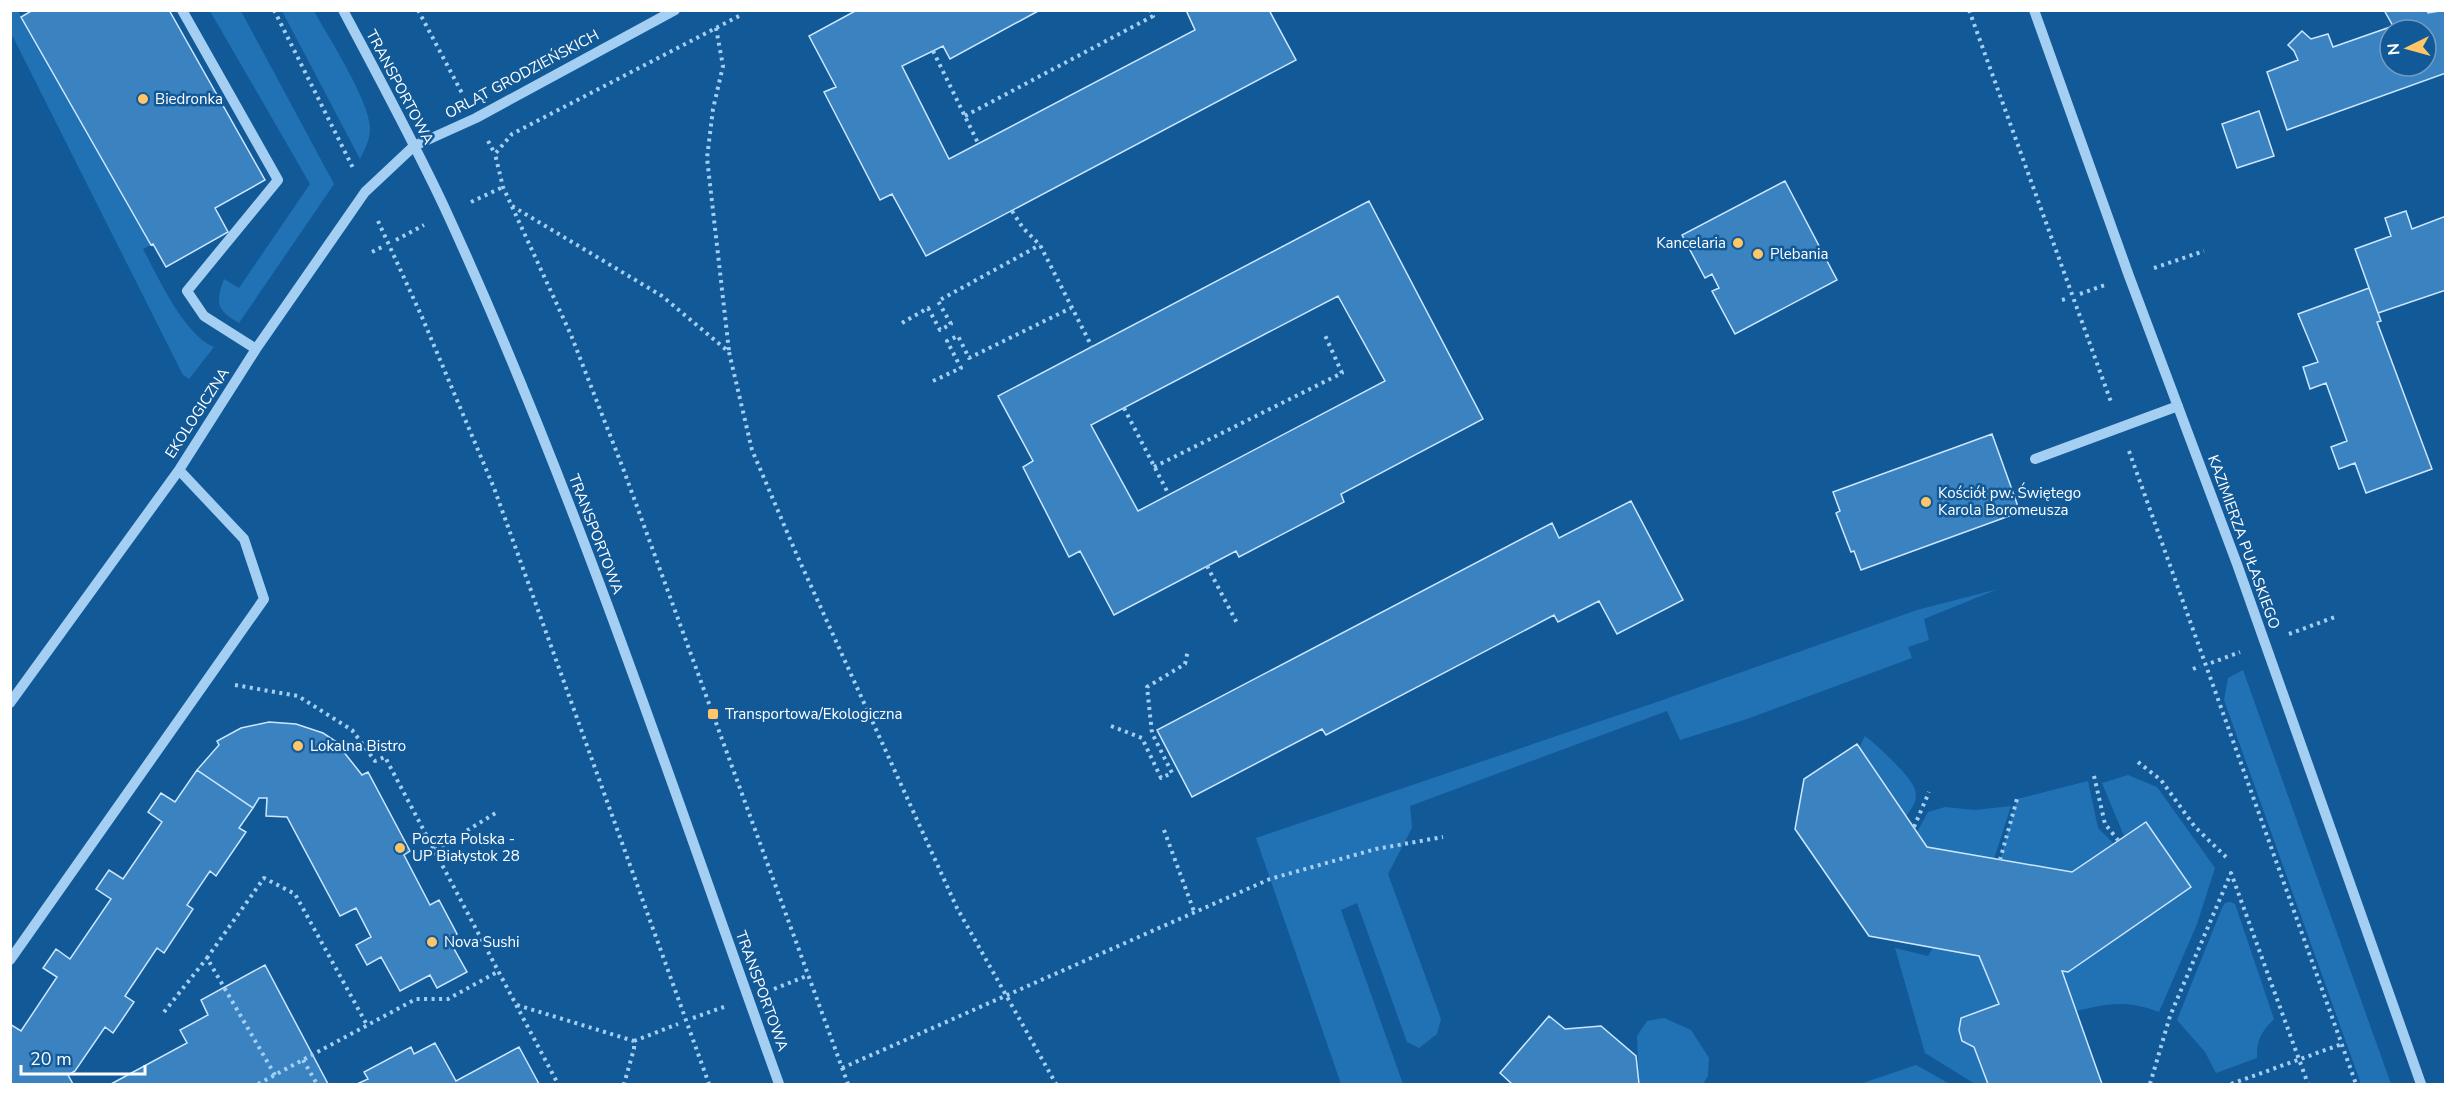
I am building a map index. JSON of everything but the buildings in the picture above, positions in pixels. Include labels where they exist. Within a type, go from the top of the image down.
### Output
[{"type":"street","points":[[182,10],[278,180],[187,291],[204,316],[256,349]]},
{"type":"street","name":"TRANSPORTOWA","points":[[344,10],[447,214],[595,570],[779,1084]]},
{"type":"street","name":"ORLĄT GRODZIEŃSKICH","points":[[414,146],[476,118],[675,10]]},
{"type":"street","name":"KAZIMIERZA PUŁASKIEGO","points":[[2034,10],[2246,590],[2421,1084]]},
{"type":"street","name":"EKOLOGICZNA","points":[[10,703],[179,470],[256,349],[365,192],[414,146]]},
{"type":"street","points":[[2035,459],[2178,406]]},
{"type":"street","points":[[10,960],[264,599],[244,539],[179,470]]},
{"type":"path","points":[[274,10],[365,192],[422,317],[494,488],[709,1084]]},
{"type":"path","points":[[418,10],[495,154],[503,187],[571,335],[624,471],[848,1084]]},
{"type":"path","points":[[965,116],[1153,16],[1150,10]]},
{"type":"path","points":[[1969,10],[2356,1084]]},
{"type":"path","points":[[495,154],[512,134],[739,16]]},
{"type":"path","points":[[716,28],[723,66],[713,109],[707,158],[729,352],[752,450],[796,553],[957,908],[1056,1084]]},
{"type":"path","points":[[933,51],[978,143]]},
{"type":"path","points":[[512,206],[663,296],[729,352]]},
{"type":"path","points":[[1012,211],[1023,228],[1040,245],[1092,347]]},
{"type":"path","points":[[902,323],[928,308],[940,330],[951,324],[938,301],[1040,245]]},
{"type":"path","points":[[372,252],[382,247]]},
{"type":"path","points":[[2062,300],[2068,298]]},
{"type":"path","points":[[933,381],[961,368],[947,341],[958,336],[969,358],[1071,308]]},
{"type":"path","points":[[1154,467],[1342,373],[1324,333]]},
{"type":"path","points":[[1124,408],[1169,495]]},
{"type":"path","points":[[1208,566],[1238,625]]},
{"type":"path","points":[[2286,636],[2335,617]]},
{"type":"path","points":[[1111,726],[1142,738],[1161,778],[1172,773],[1152,733],[1147,687],[1185,664],[1188,650]]},
{"type":"path","points":[[2211,663],[2240,652]]},
{"type":"path","points":[[2193,669],[2200,666]]},
{"type":"path","points":[[207,680],[298,696],[352,730],[375,761],[385,757],[558,1084]]},
{"type":"path","points":[[2138,762],[2161,780],[2195,827],[2226,857]]},
{"type":"path","points":[[2094,776],[2105,824],[2118,840]]},
{"type":"path","points":[[1914,827],[1929,792]]},
{"type":"path","points":[[2000,860],[2017,799]]},
{"type":"path","points":[[435,850],[499,811]]},
{"type":"path","points":[[1164,830],[1195,914]]},
{"type":"path","points":[[842,1068],[1270,879],[1376,849],[1443,837]]},
{"type":"path","points":[[2150,1084],[2170,1016],[2231,873],[2308,1084]]},
{"type":"path","points":[[164,1012],[207,958],[264,878],[295,894],[367,1025]]},
{"type":"path","points":[[207,958],[275,1075]]},
{"type":"path","points":[[258,1084],[416,999],[448,999],[499,971]]},
{"type":"path","points":[[516,1005],[634,1041],[678,1023]]},
{"type":"path","points":[[624,1084],[634,1050],[634,1041]]},
{"type":"path","points":[[2231,1084],[2342,1044]]},
{"type":"path","points":[[303,1060],[317,1084]]},
{"type":"shaded area","points":[[11,10],[18,11],[151,245],[143,249],[173,304],[192,331],[214,347],[189,379],[183,375],[11,33]]},
{"type":"shaded area","points":[[210,11],[241,11],[334,184],[239,323],[226,314],[220,306],[219,295],[224,279],[239,288],[310,184]]},
{"type":"shaded area","points":[[282,11],[314,11],[356,86],[368,116],[370,128],[360,159]]},
{"type":"shaded area","points":[[1998,589],[1924,619],[1929,640],[1908,647],[1912,658],[1747,719],[1680,740],[1667,711],[1410,806],[1412,828],[1388,874],[1441,1019],[1437,1034],[1419,1048],[1407,1042],[1357,903],[1341,910],[1403,1084],[1341,1084],[1256,838],[1657,702],[1917,610]]},
{"type":"shaded area","points":[[2243,670],[2391,1084],[2361,1084],[2357,1073],[2224,700],[2228,678]]},
{"type":"shaded area","points":[[1865,736],[1893,761],[1912,784],[1916,794],[1915,801],[1906,816],[1859,748]]},
{"type":"shaded area","points":[[2128,775],[2157,787],[2215,868],[2197,924],[2159,1012],[2127,1004],[2098,1006],[2076,1011],[2062,971],[2191,887],[2146,822],[2124,836],[2102,783]]},
{"type":"shaded area","points":[[2088,781],[2098,828],[2114,844],[2072,872],[2000,860],[2017,799]]},
{"type":"shaded area","points":[[2011,806],[1994,859],[1927,847],[1917,832],[1928,812],[1945,807],[1975,810]]},
{"type":"shaded area","points":[[2225,903],[2235,904],[2274,1019],[2261,1036],[2257,1058],[2216,1073],[2205,1052],[2177,1020],[2222,908]]},
{"type":"shaded area","points":[[1933,947],[1979,956],[1999,1004],[1962,1041],[1974,1047],[1988,1084],[1975,1084],[1925,1053],[1895,948],[1928,956]]},
{"type":"shaded area","points":[[1664,1018],[1691,1030],[1709,1058],[1708,1076],[1703,1084],[1639,1084],[1637,1036],[1647,1021]]},
{"type":"shaded area","points":[[1916,1065],[1950,1084],[1860,1084]]},
{"type":"place","name":"Biedronka","points":[[143,99]]},
{"type":"place","name":"Kancelaria","points":[[1738,243]]},
{"type":"place","name":"Plebania","points":[[1758,254]]},
{"type":"place","name":"Kościół pw. Świętego Karola Boromeusza","points":[[1926,502]]},
{"type":"place","name":"Transportowa/Ekologiczna","points":[[713,714]]},
{"type":"place","name":"Lokalna Bistro","points":[[298,746]]},
{"type":"place","name":"Poczta Polska - UP Białystok 28","points":[[400,848]]},
{"type":"place","name":"Nova Sushi","points":[[432,942]]}]
